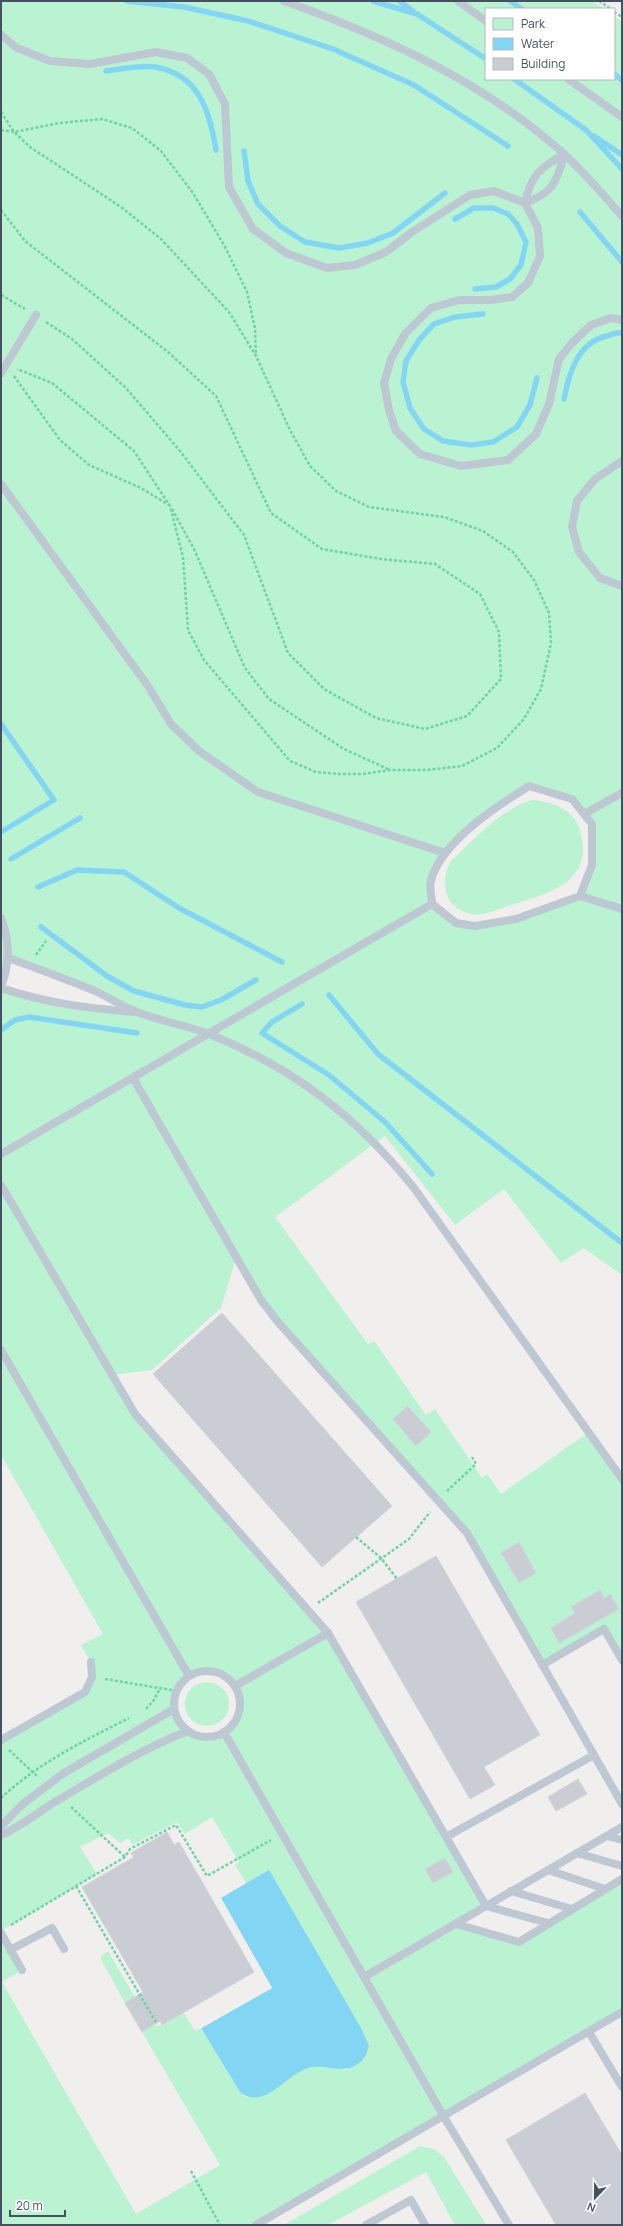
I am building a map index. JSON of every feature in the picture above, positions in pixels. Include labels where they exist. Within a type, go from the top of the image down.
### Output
[{"type":"lane","points":[[284,1],[346,23],[419,56],[467,82],[564,154],[622,216]]},
{"type":"lane","points":[[458,1],[485,20]]},
{"type":"lane","points":[[1,34],[17,48],[50,62],[90,64],[156,52],[187,58],[209,74],[225,104],[229,187],[253,229],[286,253],[327,268],[355,265],[386,252],[412,232],[470,195],[494,191],[525,203],[541,198],[558,179],[564,154]]},
{"type":"lane","points":[[569,80],[622,117]]},
{"type":"lane","points":[[564,154],[541,168],[529,186],[525,203],[538,228],[540,256],[528,282],[512,297],[491,300],[459,300],[431,308],[405,334],[391,359],[384,383],[389,410],[396,431],[420,454],[462,466],[508,460],[536,434],[549,404],[559,359],[592,325],[611,318],[622,320]]},
{"type":"lane","points":[[1,373],[36,315]]},
{"type":"lane","points":[[622,461],[595,478],[577,501],[572,527],[579,552],[600,578],[622,586]]},
{"type":"lane","points":[[1,484],[148,686],[171,724],[199,751],[258,792],[445,852]]},
{"type":"lane","points":[[580,896],[592,865],[592,824],[572,799],[529,786],[488,811],[445,852],[431,880],[432,904],[456,923],[474,926],[516,919],[580,896],[622,909]]},
{"type":"lane","points":[[584,814],[622,793]]},
{"type":"lane","points":[[1,1154],[432,904]]},
{"type":"lane","points":[[1,918],[7,936],[8,958],[6,972],[1,987],[38,1000],[79,1007],[137,1012]]},
{"type":"lane","points":[[8,958],[94,991],[137,1012],[208,1034],[267,1061],[307,1086],[351,1119],[387,1154],[414,1188],[622,1479]]},
{"type":"lane","points":[[133,1078],[261,1300],[278,1322],[466,1533],[622,1804]]},
{"type":"lane","points":[[1,1185],[135,1414],[328,1633],[486,1906],[548,1923]]},
{"type":"lane","points":[[1,1350],[189,1676]]},
{"type":"lane","points":[[542,1665],[604,1629],[622,1660]]},
{"type":"lane","points":[[235,1686],[328,1633]]},
{"type":"lane","points":[[1,1740],[85,1692],[92,1677],[91,1662]]},
{"type":"lane","points":[[202,1671],[214,1672],[226,1677],[235,1686],[239,1699],[239,1712],[234,1723],[224,1732],[212,1736],[199,1736],[188,1731],[179,1721],[174,1709],[177,1691],[180,1684],[189,1676],[202,1671]]},
{"type":"lane","points":[[1,1826],[24,1802],[64,1773],[174,1709]]},
{"type":"lane","points":[[1,1835],[14,1830],[53,1804],[163,1740],[188,1731]]},
{"type":"lane","points":[[224,1732],[444,2117],[509,2225]]},
{"type":"lane","points":[[446,1837],[594,1755]]},
{"type":"lane","points":[[364,1977],[622,1827]]},
{"type":"lane","points":[[607,1836],[622,1840]]},
{"type":"lane","points":[[577,1853],[622,1866]]},
{"type":"lane","points":[[548,1870],[605,1889]]},
{"type":"lane","points":[[456,1924],[519,1942],[622,1879]]},
{"type":"lane","points":[[511,1891],[572,1909]]},
{"type":"lane","points":[[10,1950],[52,1928],[64,1949]]},
{"type":"lane","points":[[1,1933],[22,1970]]},
{"type":"lane","points":[[256,2225],[444,2117],[622,2012]]},
{"type":"lane","points":[[589,2032],[622,2087]]},
{"type":"lane","points":[[366,2225],[411,2200],[425,2225]]},
{"type":"path","points":[[599,1],[609,8]]},
{"type":"path","points":[[1,112],[14,132],[30,147],[121,207],[161,239],[230,312],[256,356],[290,430],[310,466],[336,491],[369,506],[444,517],[483,531],[513,552],[534,580],[549,612],[551,643],[541,689],[524,719],[497,748],[462,766],[427,770],[390,770],[363,774],[316,772],[290,761],[269,738],[251,712],[204,660],[188,630],[183,558],[170,506],[141,488],[89,465],[60,440],[6,364]]},
{"type":"path","points":[[1,130],[14,132],[60,123],[102,119],[132,128],[160,151],[193,193],[224,245],[247,292],[255,328],[256,356]]},
{"type":"path","points":[[1,210],[25,241],[168,352],[216,396],[271,513],[322,549],[381,559],[435,564],[480,594],[499,632],[501,679],[467,716],[425,729],[376,718],[324,689],[288,653],[244,535],[180,451],[126,388],[72,339]]},
{"type":"path","points":[[6,364],[52,383],[134,451],[170,506],[194,549],[245,668],[269,699],[344,749],[390,770]]},
{"type":"path","points":[[307,1610],[408,1539],[447,1490],[476,1464],[472,1457]]},
{"type":"path","points":[[356,1537],[381,1558],[396,1579]]},
{"type":"path","points":[[92,1677],[177,1691]]},
{"type":"path","points":[[141,1712],[154,1700],[160,1688]]},
{"type":"path","points":[[1,1798],[32,1772],[72,1746],[135,1715]]},
{"type":"path","points":[[8,1927],[125,1857],[130,1849],[176,1825],[207,1876],[282,1834]]},
{"type":"path","points":[[76,1886],[157,2024]]},
{"type":"path","points":[[191,2171],[220,2225]]},
{"type":"green space","points":[[1,1],[593,1],[603,8],[485,8],[485,80],[615,80],[615,17],[622,22],[622,1275],[584,1248],[561,1263],[504,1189],[455,1225],[385,1136],[275,1217],[368,1344],[374,1341],[426,1415],[435,1409],[482,1478],[487,1474],[501,1494],[589,1432],[622,1479],[622,1660],[604,1629],[542,1665],[467,1533],[278,1322],[236,1258],[221,1308],[152,1370],[112,1375],[135,1414],[328,1633],[486,1906],[457,1923],[519,1942],[622,1879],[622,2012],[256,2225],[1,2225],[1,1933],[22,1970],[2,1982],[136,2214],[220,2165],[142,2032],[151,2026],[163,2025],[184,2013],[195,2031],[201,2028],[240,2092],[247,2097],[288,2079],[303,2069],[319,2065],[345,2070],[364,2059],[269,1871],[247,1884],[235,1865],[239,1862],[212,1817],[185,1834],[177,1822],[132,1845],[129,1838],[120,1843],[108,1833],[80,1847],[97,1874],[1,1931],[1,1740],[85,1692],[91,1663],[81,1645],[103,1634],[1,1455],[1,988],[38,1000],[136,1012],[9,958],[1,987]],"holes":[[[529,786],[572,799],[592,824],[592,865],[580,896],[518,918],[501,922],[469,926],[456,923],[432,904],[430,882],[437,866],[458,838],[487,814]],[[409,1406],[431,1432],[416,1446],[393,1419]],[[519,1542],[536,1573],[518,1583],[501,1553]],[[599,1590],[604,1598],[610,1594],[619,1609],[575,1614],[571,1607]],[[558,1624],[559,1643],[551,1628]],[[201,1671],[219,1675],[233,1684],[240,1699],[239,1707],[236,1717],[224,1732],[210,1737],[196,1734],[183,1724],[175,1711],[174,1697],[182,1682]],[[444,1858],[453,1872],[433,1883],[425,1869]]]},
{"type":"green space","points":[[532,800],[554,804],[567,812],[577,823],[580,830],[583,848],[581,862],[575,874],[554,890],[486,913],[476,915],[462,911],[450,900],[445,886],[445,878],[450,862],[498,818]]},
{"type":"green space","points":[[203,1682],[211,1682],[223,1688],[229,1700],[229,1708],[223,1720],[211,1726],[203,1726],[191,1720],[185,1708],[185,1700],[191,1688]]},
{"type":"green space","points":[[108,1951],[135,1997],[125,2003],[100,1957]]},
{"type":"green space","points":[[420,2146],[434,2149],[444,2157],[486,2225],[455,2225],[426,2172],[328,2225],[284,2225]]},
{"type":"water","points":[[269,1870],[361,2028],[369,2046],[363,2059],[356,2065],[349,2068],[337,2069],[310,2067],[295,2074],[273,2091],[265,2095],[248,2097],[240,2092],[201,2028],[272,1988],[221,1898]]},
{"type":"pier","points":[[221,1898],[272,1988],[200,2029],[200,2026],[270,1987],[219,1899]]},
{"type":"building","points":[[222,1313],[392,1506],[322,1567],[153,1374]]},
{"type":"building","points":[[408,1406],[431,1432],[416,1446],[393,1419]]},
{"type":"building","points":[[519,1542],[536,1573],[519,1583],[501,1553]]},
{"type":"building","points":[[436,1556],[540,1735],[484,1767],[495,1785],[470,1799],[356,1602]]},
{"type":"building","points":[[600,1590],[604,1598],[610,1594],[619,1609],[559,1643],[551,1628],[575,1613],[571,1607]]},
{"type":"building","points":[[578,1779],[587,1794],[556,1811],[548,1797]]},
{"type":"building","points":[[167,1832],[174,1845],[179,1842],[254,1972],[162,2025],[160,2021],[142,2032],[125,2003],[143,1992],[82,1887],[134,1857],[131,1853]]},
{"type":"building","points":[[445,1858],[453,1872],[433,1883],[425,1869]]},
{"type":"building","points":[[585,2093],[622,2155],[622,2225],[556,2225],[506,2140]]},
{"type":"waterway","points":[[127,1],[184,7],[248,21],[333,49],[414,85],[508,146]]},
{"type":"waterway","points":[[373,1],[417,14],[485,58]]},
{"type":"waterway","points":[[399,1],[413,11]]},
{"type":"waterway","points":[[510,1],[520,8]]},
{"type":"waterway","points":[[106,71],[136,67],[155,67],[170,71],[182,78],[192,86],[206,109],[216,150]]},
{"type":"waterway","points":[[615,75],[622,80]]},
{"type":"waterway","points":[[515,80],[586,130],[622,169]]},
{"type":"waterway","points":[[594,136],[622,155]]},
{"type":"waterway","points":[[244,151],[248,181],[258,204],[280,226],[305,242],[339,248],[368,243],[393,233],[445,193]]},
{"type":"waterway","points":[[455,219],[474,208],[493,208],[508,214],[517,224],[526,242],[521,265],[510,279],[496,287],[475,289]]},
{"type":"waterway","points":[[580,212],[622,262]]},
{"type":"waterway","points":[[483,314],[455,317],[434,324],[419,340],[406,361],[403,382],[410,408],[424,429],[443,441],[471,445],[493,442],[517,427],[530,405],[537,378]]},
{"type":"waterway","points":[[564,399],[572,369],[582,352],[597,339],[614,333],[622,333]]},
{"type":"waterway","points":[[1,724],[54,800],[1,832]]},
{"type":"waterway","points":[[11,859],[80,818]]},
{"type":"waterway","points":[[38,887],[77,870],[124,872],[179,908],[282,962]]},
{"type":"waterway","points":[[41,927],[107,976],[134,991],[185,1005],[202,1007],[221,1000],[256,980]]},
{"type":"waterway","points":[[329,995],[378,1054],[622,1243]]},
{"type":"waterway","points":[[302,1004],[272,1022],[262,1033],[329,1075],[385,1122],[432,1174]]},
{"type":"waterway","points":[[1,1030],[15,1020],[29,1017],[137,1033]]}]
